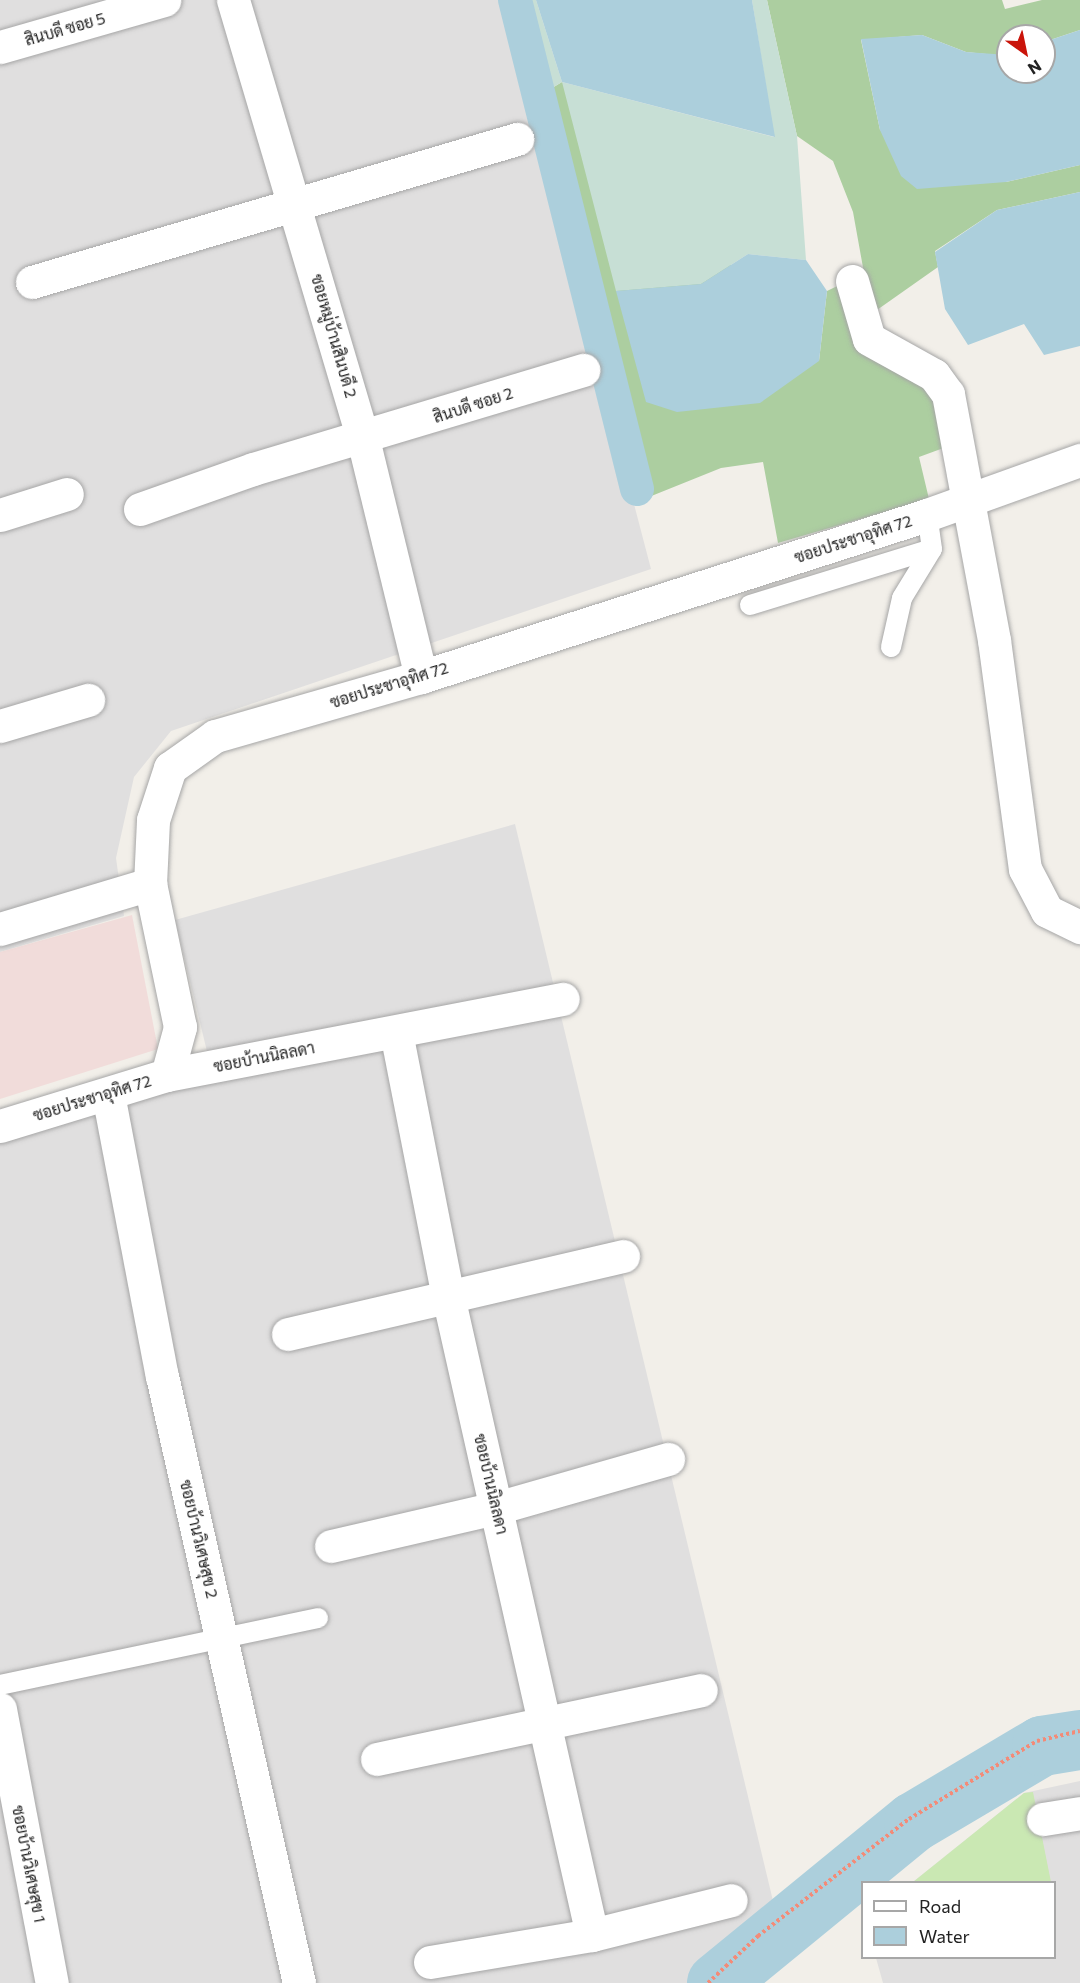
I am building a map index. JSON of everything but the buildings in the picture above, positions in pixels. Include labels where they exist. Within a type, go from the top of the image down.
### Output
[{"type":"street","name":"สินบดี ซอย 5","points":[[0,47],[164,0]]},
{"type":"street","name":"ซอยหมู่บ้านสินบดี 2","points":[[233,0],[363,440],[421,676]]},
{"type":"street","points":[[32,282],[517,139]]},
{"type":"street","points":[[852,281],[869,339],[934,375],[948,394],[966,502],[994,640],[1025,869],[1047,911],[1080,927]]},
{"type":"street","name":"สินบดี ซอย 2","points":[[140,509],[253,469],[363,440],[583,370]]},
{"type":"street","name":"ซอยประชาอุทิศ 72","points":[[0,1126],[167,1075],[180,1027],[150,884],[153,820],[170,768],[215,736],[421,676],[927,515],[1080,460]]},
{"type":"street","points":[[0,515],[67,494]]},
{"type":"street","points":[[0,726],[88,700]]},
{"type":"street","points":[[0,929],[150,884]]},
{"type":"street","name":"ซอยบ้านนิลลดา","points":[[167,1075],[563,999]]},
{"type":"street","name":"ซอยบ้านนิลลดา","points":[[396,1032],[448,1296],[592,1935]]},
{"type":"street","name":"ซอยบ้านวิเศษสุข 2","points":[[108,1094],[162,1376],[300,1983]]},
{"type":"street","points":[[288,1334],[623,1256]]},
{"type":"street","points":[[331,1546],[496,1508],[668,1458]]},
{"type":"street","points":[[378,1760],[545,1727],[701,1690]]},
{"type":"street","name":"ซอยบ้านวิเศษสุข 1","points":[[0,1709],[52,1983]]},
{"type":"street","points":[[1043,1820],[1080,1813]]},
{"type":"street","points":[[430,1962],[592,1935],[731,1900]]},
{"type":"lane","points":[[891,646],[902,597],[932,549],[927,515]]},
{"type":"lane","points":[[750,605],[932,549]]},
{"type":"lane","points":[[0,1685],[222,1641],[318,1618]]},
{"type":"path","points":[[708,1983],[758,1936],[909,1819],[1037,1741],[1080,1731]]},
{"type":"shaded area","points":[[0,0],[502,0],[651,569],[171,731],[134,777],[116,858],[124,916],[0,952]]},
{"type":"shaded area","points":[[515,824],[774,1905],[697,1983],[0,1983],[0,1143],[213,1076],[175,920]]},
{"type":"shaded area","points":[[132,915],[158,1049],[0,1099],[0,952]]},
{"type":"shaded area","points":[[1080,1781],[1080,1983],[883,1983],[876,1959],[1056,1959],[1056,1881],[914,1881],[1024,1793]]},
{"type":"green space","points":[[502,0],[536,0],[562,82],[529,102]]},
{"type":"green space","points":[[752,0],[767,0],[797,136],[806,260],[748,254],[701,284],[616,291],[562,82],[774,137]]},
{"type":"green space","points":[[767,0],[1002,0],[1005,9],[1042,0],[1080,0],[1080,30],[1056,38],[1056,24],[996,24],[996,55],[966,52],[922,35],[861,40],[880,130],[1006,182],[1080,165],[1080,192],[997,210],[935,251],[938,267],[867,317],[968,439],[919,457],[929,499],[778,543],[763,462],[721,468],[634,503],[529,102],[562,82],[819,361],[827,291],[864,273],[853,212],[833,161],[797,136]]},
{"type":"green space","points":[[1033,1792],[1051,1881],[914,1881],[1024,1793]]},
{"type":"water","points":[[536,0],[752,0],[775,137],[562,82]]},
{"type":"water","points":[[1080,30],[1080,165],[1006,182],[917,189],[901,176],[880,130],[861,39],[922,35],[966,52],[996,54],[996,84],[1056,84],[1056,38]]},
{"type":"water","points":[[1080,192],[1080,346],[1044,355],[1024,324],[968,345],[945,309],[935,252],[997,210]]},
{"type":"water","points":[[748,254],[806,260],[827,291],[819,361],[760,403],[677,412],[646,402],[616,291],[701,284]]},
{"type":"waterway","points":[[515,0],[637,489]]},
{"type":"waterway","points":[[717,1983],[914,1822],[1042,1746],[1080,1740]]}]
